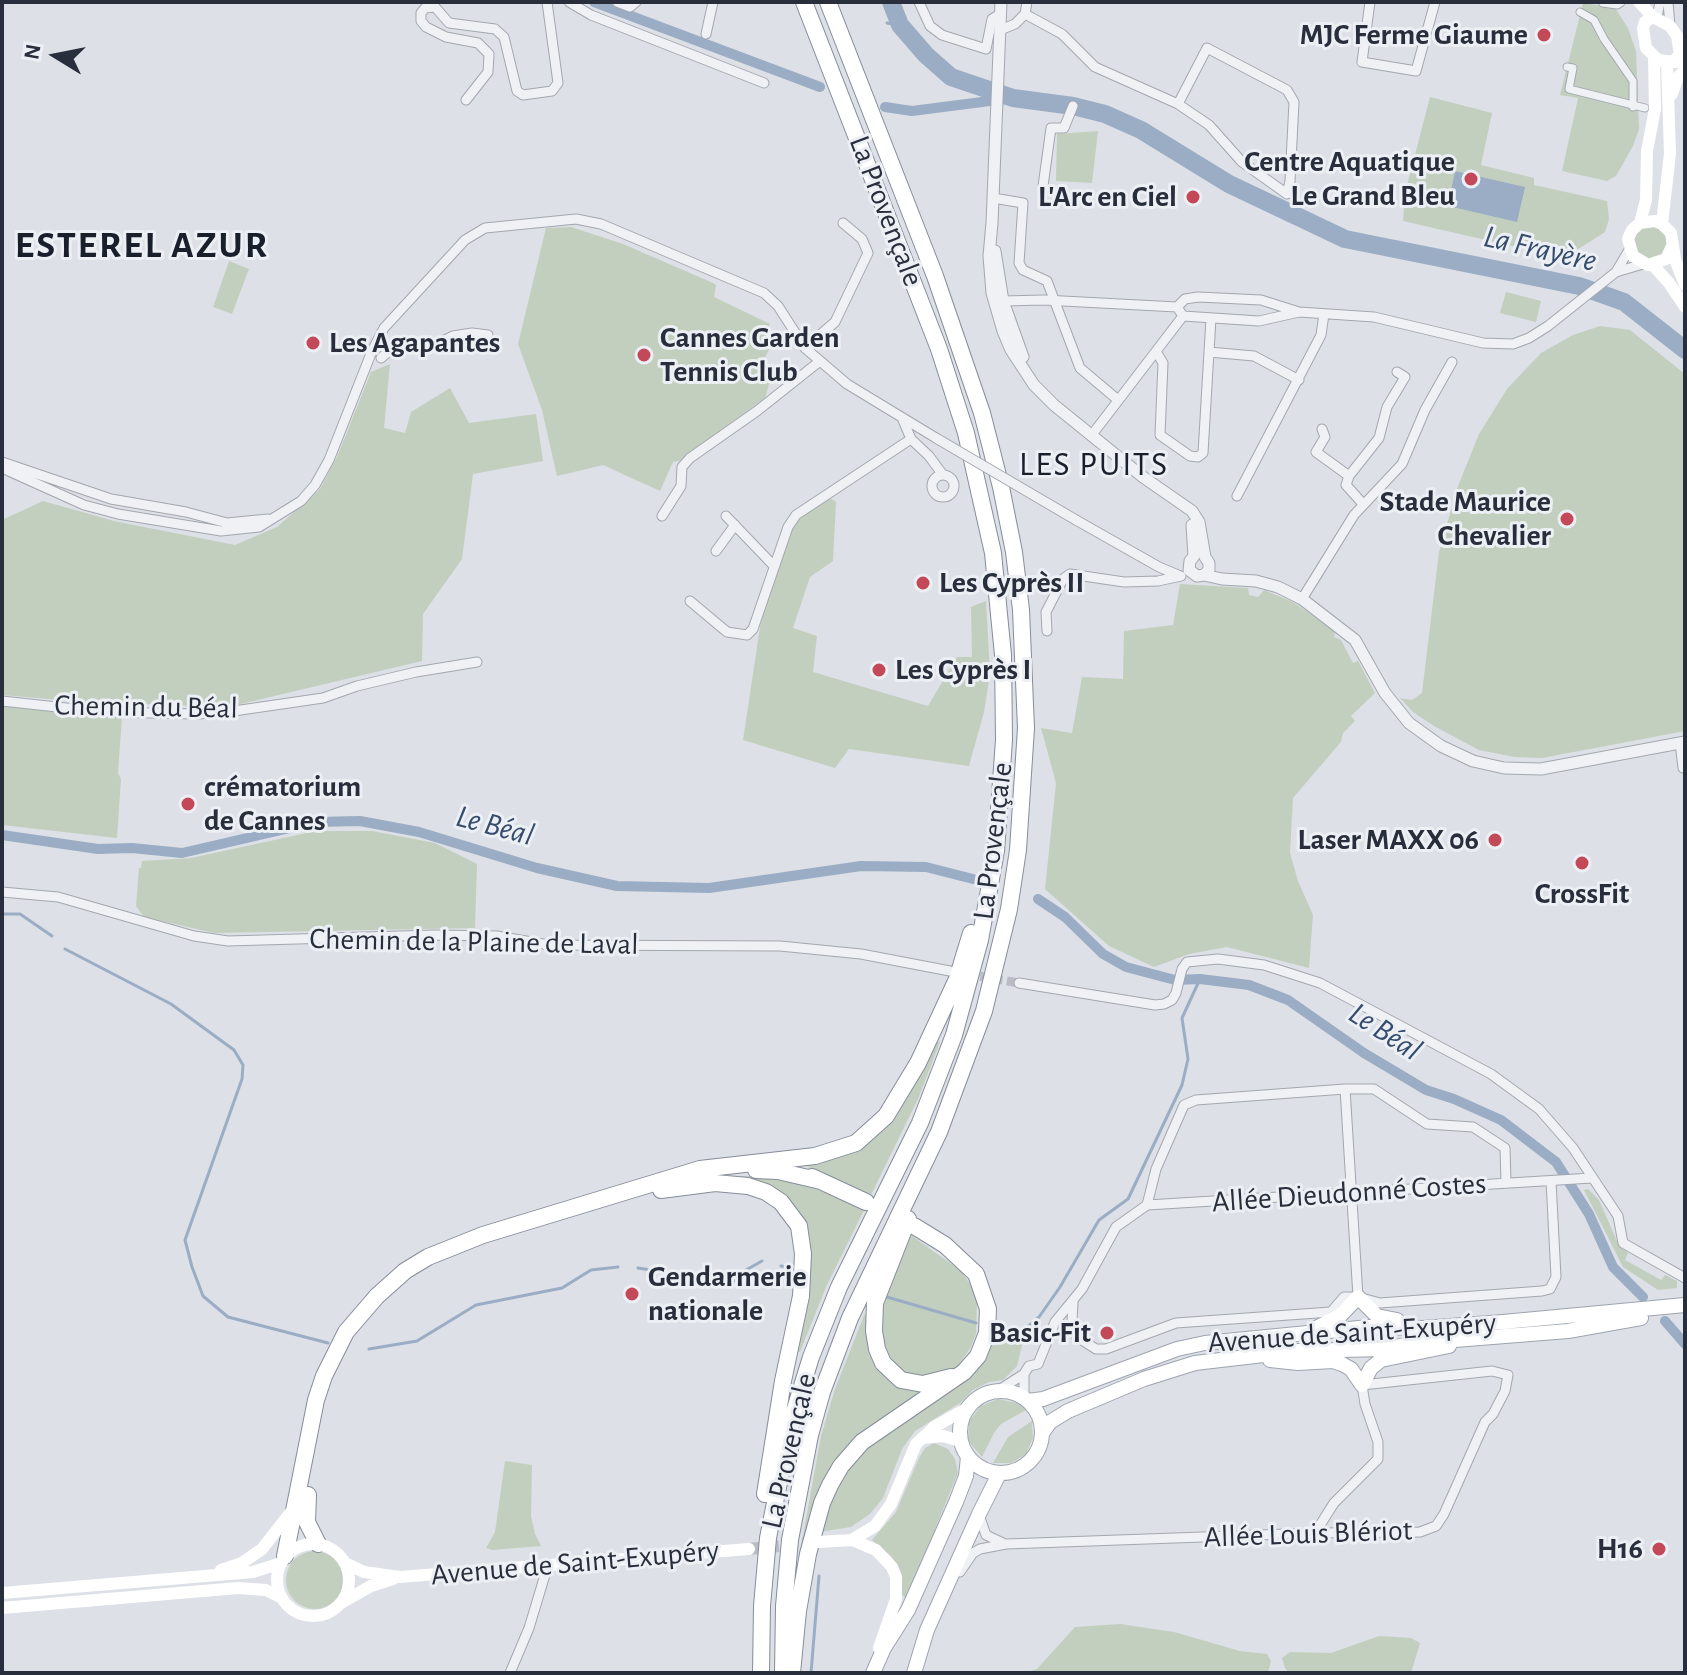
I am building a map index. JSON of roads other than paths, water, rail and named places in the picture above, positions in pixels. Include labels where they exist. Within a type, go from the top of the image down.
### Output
[{"type":"highway","name":"La Provençale","points":[[761,1673],[762,1606],[782,1457],[801,1388],[839,1287],[910,1143],[949,1047],[980,940],[996,851],[1004,740],[1003,655],[993,553],[977,478],[939,349],[804,2]]},
{"type":"highway","name":"La Provençale","points":[[783,1673],[784,1606],[790,1540],[803,1465],[822,1392],[861,1292],[923,1166],[984,1011],[998,960],[1018,850],[1026,728],[1019,596],[1001,487],[964,356],[828,2]]},
{"type":"highway","points":[[283,1560],[316,1400],[331,1361],[354,1321],[377,1296],[405,1271],[443,1250],[483,1235],[700,1169],[815,1156],[843,1148],[866,1136],[886,1116],[918,1063],[947,1003],[964,959],[996,851]]},
{"type":"highway","points":[[951,1101],[927,1174],[880,1286],[875,1303],[874,1331],[883,1363],[901,1380],[936,1383],[964,1372]]},
{"type":"highway","points":[[753,1162],[789,1168],[866,1202]]},
{"type":"highway","points":[[318,1544],[309,1529],[306,1506],[329,1393],[348,1348],[381,1305],[416,1275],[457,1254],[710,1175],[778,1171],[821,1181]]},
{"type":"highway","points":[[661,1190],[715,1183],[748,1186],[766,1192],[781,1202],[799,1226],[803,1254],[801,1296],[763,1501],[759,1559],[762,1606]]},
{"type":"highway","points":[[792,1673],[808,1554],[830,1485],[841,1466],[862,1442],[964,1372],[978,1356],[987,1333],[988,1309],[976,1274],[958,1255],[914,1226]]},
{"type":"main road","points":[[1628,2],[1652,19],[1670,26],[1682,50],[1675,63],[1669,109],[1668,174],[1662,224]]},
{"type":"main road","points":[[1639,2],[1652,19]]},
{"type":"main road","points":[[1652,19],[1642,37],[1654,58],[1655,109],[1647,151],[1646,200],[1640,223],[1630,234],[1629,250],[1637,261],[1648,264],[1669,283],[1685,307]]},
{"type":"main road","points":[[1654,58],[1675,63]]},
{"type":"main road","points":[[1669,109],[1674,85],[1685,70]]},
{"type":"main road","points":[[1640,223],[1662,224],[1671,233],[1672,246],[1685,285]]},
{"type":"main road","points":[[1648,264],[1666,259],[1672,246]]},
{"type":"main road","points":[[1298,1335],[1333,1321],[1358,1297],[1372,1314],[1382,1318],[1433,1318],[1472,1332]]},
{"type":"main road","name":"Avenue de Saint-Exupéry","points":[[1043,1432],[1056,1417],[1144,1379],[1195,1363],[1298,1351],[1384,1349],[1472,1332],[1685,1305]]},
{"type":"main road","name":"Avenue de Saint-Exupéry","points":[[1026,1399],[1043,1399],[1177,1349],[1205,1343],[1369,1327],[1472,1332],[1568,1331],[1626,1319],[1685,1314]]},
{"type":"main road","points":[[1251,1356],[1298,1363],[1333,1361],[1347,1366],[1362,1385],[1371,1368],[1381,1360],[1438,1350],[1472,1332]]},
{"type":"main road","points":[[852,1540],[875,1526],[883,1516],[912,1452],[922,1438],[986,1393],[999,1390],[1026,1399],[1038,1412],[1043,1432],[1037,1453],[1031,1461],[1011,1473],[984,1470],[968,1457],[960,1441],[959,1426],[966,1409]]},
{"type":"main road","points":[[922,1438],[943,1436],[960,1441]]},
{"type":"main road","points":[[871,1673],[912,1600],[960,1493],[968,1457]]},
{"type":"main road","points":[[914,1673],[933,1616],[999,1474]]},
{"type":"main road","points":[[198,1576],[235,1566],[262,1549],[285,1522],[299,1494]]},
{"type":"main road","points":[[818,1542],[852,1540],[883,1556],[892,1567],[898,1588],[893,1612],[871,1673]]},
{"type":"main road","points":[[2,1593],[253,1572],[283,1560],[300,1546],[318,1544],[334,1551],[345,1563],[348,1587],[341,1603],[327,1613],[310,1616],[294,1611],[282,1598],[266,1590],[238,1588],[2,1608]]},
{"type":"main road","name":"Avenue de Saint-Exupéry","points":[[345,1563],[364,1572],[400,1577],[749,1549]]},
{"type":"main road","points":[[282,1598],[277,1581],[283,1560]]},
{"type":"main road","name":"Avenue de Saint-Exupéry","points":[[341,1603],[371,1586],[400,1577]]},
{"type":"street","points":[[466,100],[488,72],[489,54],[478,43],[446,37],[426,27],[421,21],[425,8],[435,7],[449,23],[495,29],[504,37],[517,91],[523,95],[552,91],[558,83],[547,2]]},
{"type":"street","points":[[569,2],[583,5],[764,83]]},
{"type":"street","points":[[617,2],[630,7],[636,2]]},
{"type":"street","points":[[706,34],[713,2]]},
{"type":"street","points":[[919,2],[930,26],[942,35],[986,49],[992,19],[1001,8]]},
{"type":"street","points":[[1000,30],[1015,24],[1025,14],[1027,2]]},
{"type":"street","points":[[1370,2],[1362,62],[1416,71],[1435,2]]},
{"type":"street","points":[[1603,2],[1620,2]]},
{"type":"street","points":[[1652,19],[1660,2]]},
{"type":"street","points":[[1668,2],[1670,26]]},
{"type":"street","points":[[1001,8],[989,256],[1011,350],[1034,385],[1054,405],[1192,511],[1199,522],[1196,567]]},
{"type":"street","points":[[1580,12],[1594,20],[1633,81],[1633,107]]},
{"type":"street","points":[[1025,14],[1062,34],[1095,67],[1178,104],[1209,125],[1242,162],[1287,194],[1294,102],[1287,90],[1207,48],[1178,104]]},
{"type":"street","points":[[1567,67],[1573,68],[1569,89],[1645,108]]},
{"type":"street","points":[[1043,186],[1051,128],[1064,128],[1073,106]]},
{"type":"street","points":[[993,198],[1023,203],[1019,263],[1023,270],[1047,281],[1080,368],[1118,400]]},
{"type":"street","points":[[2,465],[84,505],[118,514],[221,531],[259,527],[301,501],[315,485],[329,460],[384,328],[465,240],[485,228],[576,219],[601,224],[764,293],[778,306],[805,348],[857,393],[1156,565],[1196,567],[1222,579],[1233,578],[1278,587],[1302,599],[1355,640],[1385,693],[1409,723],[1441,746],[1473,761],[1504,768],[1541,769],[1682,742],[1683,768]]},
{"type":"street","points":[[805,348],[835,322],[868,253],[862,239],[843,223]]},
{"type":"street","points":[[1091,436],[1157,353],[1185,299],[1261,300],[1299,312],[1374,317],[1497,345],[1513,344],[1529,338],[1616,272],[1629,250]]},
{"type":"street","points":[[1616,272],[1648,264]]},
{"type":"street","points":[[999,302],[1054,301],[1259,321],[1299,312]]},
{"type":"street","points":[[1237,496],[1321,335],[1324,314]]},
{"type":"street","points":[[1157,353],[1163,363],[1160,435],[1190,456],[1198,457],[1203,453],[1211,318]]},
{"type":"street","points":[[381,358],[397,344],[434,345],[453,336],[472,333],[488,335]]},
{"type":"street","points":[[1209,352],[1254,356],[1299,380]]},
{"type":"street","points":[[662,516],[681,486],[682,467],[690,458],[820,361]]},
{"type":"street","points":[[1302,599],[1335,542],[1363,504],[1402,464],[1425,410],[1452,362]]},
{"type":"street","points":[[1363,504],[1346,485],[1349,476],[1379,438],[1387,407],[1405,377],[1397,372]]},
{"type":"street","points":[[903,420],[911,439],[954,483],[954,490],[947,501],[929,493],[934,480],[943,475]]},
{"type":"street","points":[[1322,429],[1325,437],[1316,452],[1349,476]]},
{"type":"street","points":[[690,601],[727,632],[747,635],[753,629],[788,527],[796,515],[911,439]]},
{"type":"street","points":[[726,516],[774,566]]},
{"type":"street","points":[[716,551],[735,525]]},
{"type":"street","points":[[1139,582],[1156,565]]},
{"type":"street","points":[[1047,631],[1046,612],[1063,579],[1070,574],[1106,581],[1158,581],[1196,567]]},
{"type":"street","name":"Chemin du Béal","points":[[2,701],[103,712],[227,712],[323,698],[357,686],[416,672],[477,662]]},
{"type":"street","name":"Chemin de la Plaine de Laval","points":[[2,892],[58,897],[194,936],[228,941],[435,935],[497,936],[549,945],[780,946],[861,954],[950,971]]},
{"type":"street","points":[[1019,983],[1155,1005],[1172,1000],[1180,984],[1184,964],[1193,960],[1234,959],[1299,974],[1374,1010],[1491,1074],[1519,1093],[1539,1109],[1573,1148],[1618,1216],[1623,1243],[1685,1278]]},
{"type":"street","points":[[1345,1089],[1358,1297]]},
{"type":"street","points":[[999,1390],[1038,1364],[1050,1331],[1073,1301],[1116,1227],[1147,1205],[1156,1169],[1184,1105],[1196,1100],[1374,1089],[1427,1124],[1473,1127],[1505,1148],[1506,1183]]},
{"type":"street","name":"Allée Dieudonné Costes","points":[[1147,1205],[1592,1178]]},
{"type":"street","points":[[1073,1301],[1072,1322],[1077,1337],[1096,1349],[1106,1349],[1176,1323],[1331,1312],[1344,1297],[1380,1303],[1550,1289],[1556,1277],[1556,1181]]},
{"type":"street","points":[[1026,1370],[1026,1399]]},
{"type":"street","name":"Allée Louis Blériot","points":[[933,1616],[968,1557],[980,1549],[1006,1544],[1420,1532],[1436,1526],[1485,1422],[1505,1391],[1508,1375],[1492,1371],[1362,1385]]},
{"type":"street","points":[[1315,1533],[1334,1503],[1378,1459],[1378,1442],[1362,1385]]},
{"type":"street","points":[[979,1514],[986,1535],[1006,1544]]},
{"type":"street","points":[[510,1673],[529,1628],[548,1565]]},
{"type":"water","points":[[1455,171],[1525,187],[1517,222],[1448,206]]},
{"type":"waterway","points":[[594,2],[820,87]]},
{"type":"waterway","name":"La Frayère","points":[[891,2],[900,25],[926,55],[951,77],[1013,98],[1105,114],[1141,130],[1229,184],[1345,239],[1579,286],[1624,302],[1685,350]]},
{"type":"waterway","points":[[887,23],[900,25]]},
{"type":"waterway","points":[[885,107],[912,111],[1013,98]]},
{"type":"waterway","name":"Le Béal","points":[[2,835],[98,849],[132,848],[182,853],[316,822],[360,821],[419,832],[537,868],[617,886],[709,888],[861,866],[926,867],[973,879]]},
{"type":"waterway","name":"Le Béal","points":[[1038,899],[1065,917],[1103,954],[1126,967],[1175,980],[1200,979],[1249,985],[1288,1000],[1364,1053],[1426,1090],[1501,1120],[1556,1162],[1589,1214],[1613,1267],[1643,1297]]},
{"type":"waterway","points":[[2,914],[20,914],[52,936]]},
{"type":"waterway","points":[[65,949],[171,1004],[234,1050],[243,1065],[242,1079],[185,1240],[192,1267],[203,1296],[228,1317],[328,1343]]},
{"type":"waterway","points":[[1002,1327],[1023,1331],[1039,1317],[1099,1220],[1128,1199],[1182,1085],[1188,1059],[1182,1018],[1200,979]]},
{"type":"waterway","points":[[700,1280],[729,1283],[743,1278],[746,1270],[762,1261]]},
{"type":"waterway","points":[[781,1266],[792,1268]]},
{"type":"waterway","points":[[369,1349],[417,1341],[476,1305],[562,1288],[591,1270],[618,1267]]},
{"type":"waterway","points":[[638,1268],[682,1275]]},
{"type":"waterway","points":[[887,1297],[976,1323]]},
{"type":"waterway","name":"Le Béal","points":[[1665,1321],[1685,1344]]},
{"type":"waterway","points":[[811,1673],[819,1576]]},
{"type":"tunnel","points":[[967,974],[1019,983]]},
{"type":"tunnel","points":[[749,1549],[818,1542]]},
{"type":"place","name":"MJC Ferme Giaume","points":[[1544,35]]},
{"type":"place","name":"Centre Aquatique Le Grand Bleu","points":[[1471,179]]},
{"type":"place","name":"L'Arc en Ciel","points":[[1193,197]]},
{"type":"place","name":"Les Agapantes","points":[[313,343]]},
{"type":"place","name":"Cannes Garden Tennis Club","points":[[644,355]]},
{"type":"place","name":"Stade Maurice Chevalier","points":[[1567,519]]},
{"type":"place","name":"Les Cyprès II","points":[[923,583]]},
{"type":"place","name":"Les Cyprès I","points":[[879,670]]},
{"type":"place","name":"crématorium de Cannes","points":[[188,804]]},
{"type":"place","name":"Laser MAXX 06","points":[[1495,840]]},
{"type":"place","name":"CrossFit","points":[[1582,863]]},
{"type":"place","name":"Gendarmerie nationale","points":[[632,1294]]},
{"type":"place","name":"Basic-Fit","points":[[1107,1333]]},
{"type":"place","name":"H16","points":[[1659,1549]]},
{"type":"district","name":"ESTEREL AZUR","points":[[142,246]]},
{"type":"district","name":"LES PUITS","points":[[1094,465]]}]
